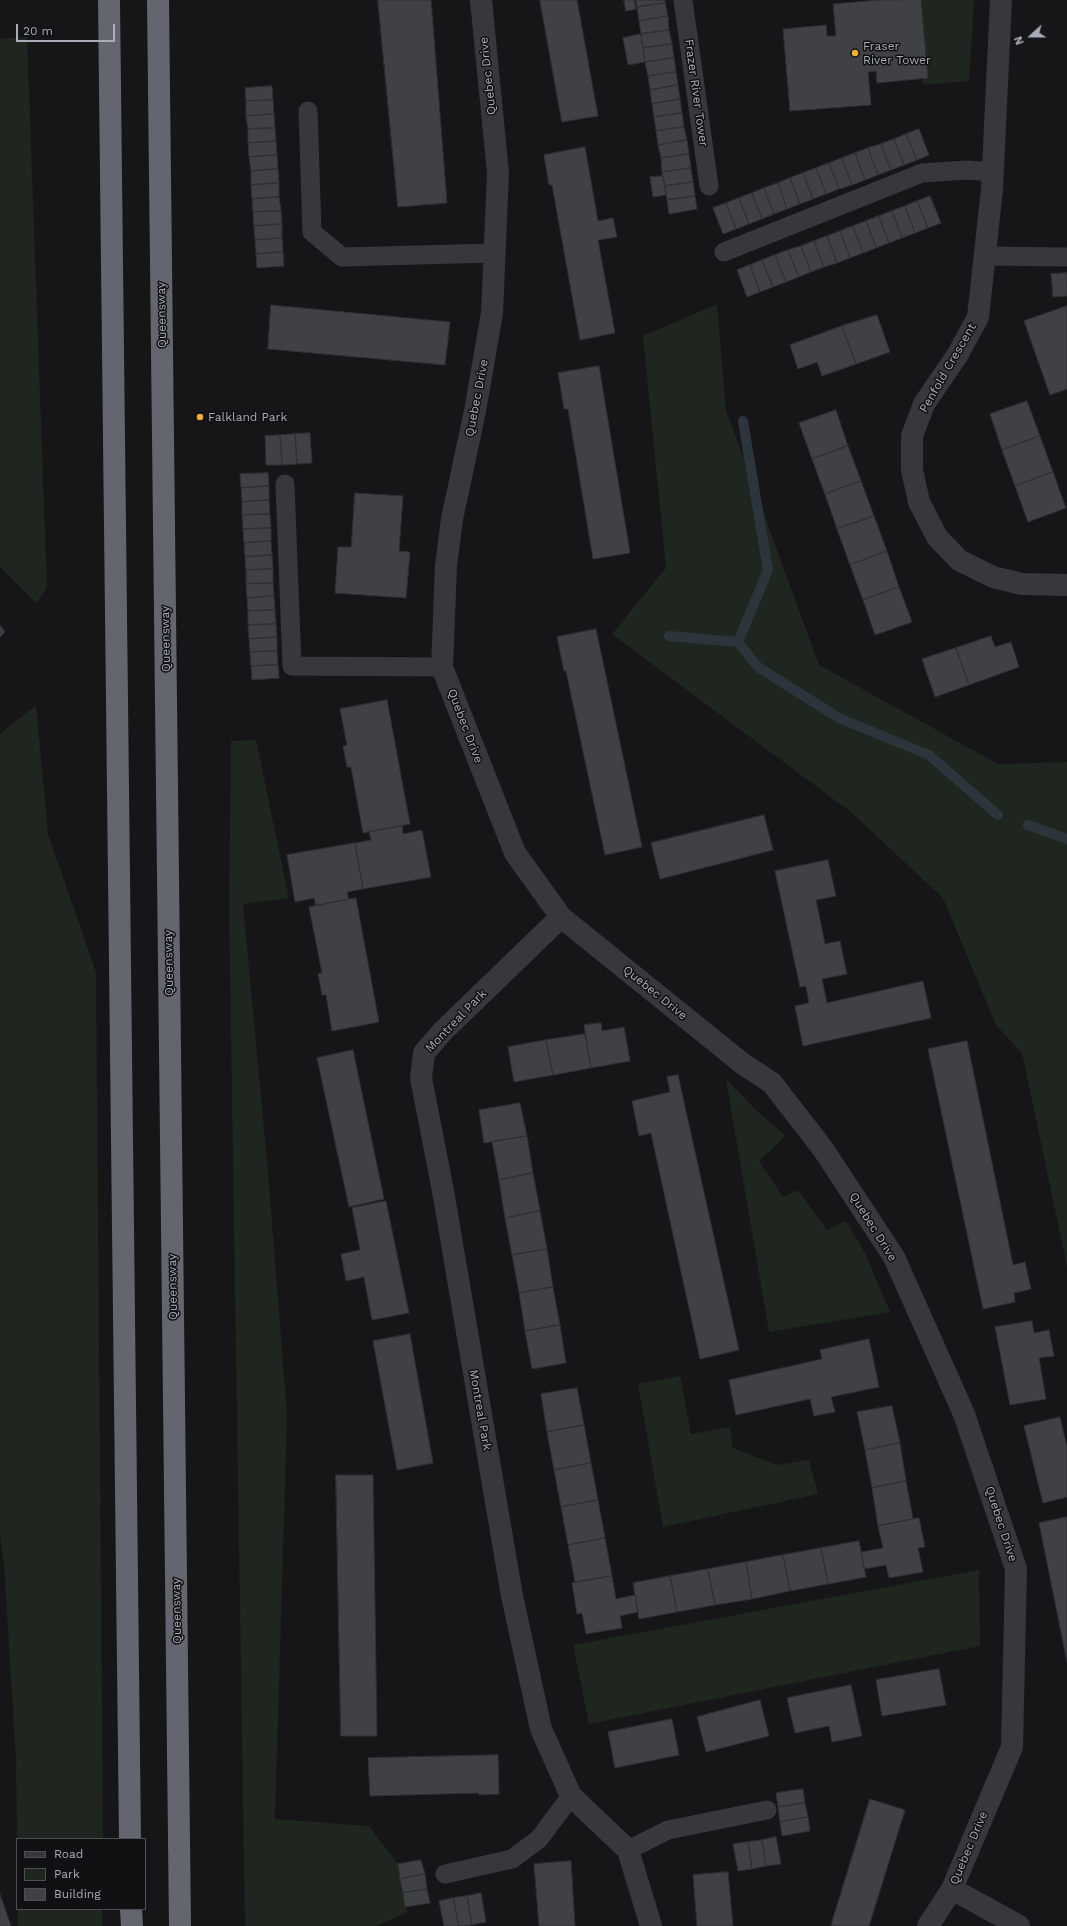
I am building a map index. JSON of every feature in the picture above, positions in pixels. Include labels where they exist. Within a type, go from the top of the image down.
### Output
[{"type":"highway","points":[[109,0],[130,1838]]},
{"type":"highway","name":"Queensway","points":[[158,0],[180,1926]]},
{"type":"highway","points":[[131,1910],[132,1926]]},
{"type":"street","name":"Quebec Drive","points":[[481,0],[498,173],[492,313],[475,411],[452,519],[446,566],[442,667],[515,853],[561,918],[743,1064],[772,1083],[823,1149],[894,1257],[964,1414],[1016,1569],[1012,1746],[952,1889],[928,1926]]},
{"type":"street","name":"Penfold Crescent","points":[[1001,0],[993,172],[978,317],[958,354],[924,404],[912,436],[912,470],[918,496],[937,537],[959,560],[993,577],[1022,584],[1067,585]]},
{"type":"street","name":"Montreal Park","points":[[561,918],[442,1032],[424,1053],[422,1078],[443,1191],[512,1596],[541,1729],[571,1796],[628,1850],[651,1926]]},
{"type":"street","points":[[952,1889],[1019,1926]]},
{"type":"lane","name":"Frazer River Tower","points":[[688,1],[709,186]]},
{"type":"lane","points":[[308,111],[312,232],[342,257],[494,253]]},
{"type":"lane","points":[[724,252],[922,173],[967,170],[993,172]]},
{"type":"lane","points":[[985,256],[1067,257]]},
{"type":"lane","points":[[285,484],[292,666],[442,667]]},
{"type":"lane","points":[[445,1874],[512,1859],[539,1839],[571,1796]]},
{"type":"lane","points":[[628,1850],[668,1830],[767,1810]]},
{"type":"green space","points":[[921,0],[974,0],[969,81],[923,85],[922,79],[928,78]]},
{"type":"green space","points":[[27,37],[47,588],[36,603],[0,567],[0,39]]},
{"type":"green space","points":[[717,304],[726,410],[819,665],[998,764],[1067,762],[1067,1266],[1022,1053],[996,1025],[943,898],[852,813],[612,634],[666,568],[643,336]]},
{"type":"green space","points":[[36,705],[48,834],[96,972],[103,1838],[17,1838],[16,1760],[4,1564],[0,1536],[0,734]]},
{"type":"green space","points":[[256,740],[289,898],[243,904],[268,1172],[287,1414],[275,1819],[369,1826],[398,1864],[405,1907],[408,1912],[376,1926],[245,1926],[229,907],[231,741]]},
{"type":"green space","points":[[726,1079],[758,1112],[786,1136],[759,1161],[783,1197],[798,1190],[827,1230],[846,1221],[865,1253],[890,1312],[769,1332]]},
{"type":"green space","points":[[680,1376],[691,1434],[730,1427],[733,1448],[776,1465],[809,1460],[818,1494],[663,1527],[638,1384]]},
{"type":"green space","points":[[979,1570],[980,1646],[589,1724],[573,1645]]},
{"type":"green space","points":[[18,1910],[102,1910],[102,1926],[18,1926]]},
{"type":"building","points":[[378,0],[431,0],[447,203],[398,207]]},
{"type":"building","points":[[540,0],[577,0],[598,116],[562,122]]},
{"type":"building","points":[[624,0],[634,0],[636,9],[626,11]]},
{"type":"building","points":[[636,0],[665,0],[665,3],[637,7]]},
{"type":"building","name":"Fraser River Tower","points":[[879,0],[921,0],[928,78],[877,83],[876,71],[868,72],[871,105],[790,111],[783,29],[826,25],[827,36],[836,36],[833,4]]},
{"type":"building","points":[[665,3],[668,16],[639,21],[637,7]]},
{"type":"building","points":[[668,16],[669,30],[641,34],[639,21]]},
{"type":"building","points":[[669,30],[672,44],[643,48],[641,34]]},
{"type":"building","points":[[641,34],[645,62],[628,65],[623,38]]},
{"type":"building","points":[[672,44],[674,58],[645,62],[643,48]]},
{"type":"building","points":[[674,58],[676,72],[648,76],[645,62]]},
{"type":"building","points":[[676,72],[678,85],[650,90],[648,76]]},
{"type":"building","points":[[678,85],[680,99],[652,104],[650,90]]},
{"type":"building","points":[[272,86],[273,100],[246,101],[245,88]]},
{"type":"building","points":[[680,99],[682,113],[654,117],[652,104]]},
{"type":"building","points":[[273,100],[274,114],[246,116],[246,101]]},
{"type":"building","points":[[682,113],[684,127],[656,131],[654,117]]},
{"type":"building","points":[[274,114],[275,128],[248,129],[246,116]]},
{"type":"building","points":[[684,127],[687,140],[658,145],[656,131]]},
{"type":"building","points":[[275,128],[276,141],[248,143],[248,129]]},
{"type":"building","points":[[919,129],[929,155],[917,160],[906,134]]},
{"type":"building","points":[[906,134],[917,160],[904,165],[894,139]]},
{"type":"building","points":[[894,139],[904,165],[891,170],[881,144]]},
{"type":"building","points":[[687,140],[689,154],[661,158],[658,145]]},
{"type":"building","points":[[276,141],[277,155],[249,157],[248,143]]},
{"type":"building","points":[[881,144],[891,170],[878,175],[868,148]]},
{"type":"building","points":[[585,147],[598,221],[613,218],[617,237],[598,240],[615,333],[580,340],[552,185],[549,185],[544,155]]},
{"type":"building","points":[[868,148],[878,175],[865,180],[855,153]]},
{"type":"building","points":[[855,153],[865,180],[852,185],[842,158]]},
{"type":"building","points":[[689,154],[691,168],[662,172],[661,158]]},
{"type":"building","points":[[277,155],[278,169],[251,171],[249,157]]},
{"type":"building","points":[[842,158],[852,185],[839,189],[829,163]]},
{"type":"building","points":[[829,163],[839,189],[826,194],[816,168]]},
{"type":"building","points":[[691,168],[693,182],[665,186],[662,172]]},
{"type":"building","points":[[816,168],[826,194],[813,199],[803,173]]},
{"type":"building","points":[[278,169],[279,183],[251,185],[251,171]]},
{"type":"building","points":[[803,173],[813,199],[800,204],[790,178]]},
{"type":"building","points":[[663,176],[666,195],[653,197],[650,177]]},
{"type":"building","points":[[790,178],[800,204],[787,209],[778,183]]},
{"type":"building","points":[[693,182],[695,196],[667,200],[665,186]]},
{"type":"building","points":[[279,183],[279,197],[252,199],[251,185]]},
{"type":"building","points":[[778,183],[787,209],[774,214],[764,188]]},
{"type":"building","points":[[764,188],[774,214],[762,219],[752,193]]},
{"type":"building","points":[[752,193],[762,219],[749,224],[739,198]]},
{"type":"building","points":[[695,196],[697,209],[669,214],[667,200]]},
{"type":"building","points":[[930,196],[941,223],[928,228],[917,201]]},
{"type":"building","points":[[279,197],[281,211],[253,212],[252,199]]},
{"type":"building","points":[[739,198],[749,224],[736,229],[726,203]]},
{"type":"building","points":[[917,201],[928,228],[915,233],[905,206]]},
{"type":"building","points":[[726,203],[736,229],[723,234],[713,208]]},
{"type":"building","points":[[905,206],[915,233],[902,238],[892,211]]},
{"type":"building","points":[[281,211],[282,224],[254,226],[253,212]]},
{"type":"building","points":[[892,211],[902,238],[889,243],[879,216]]},
{"type":"building","points":[[879,216],[889,243],[876,248],[866,221]]},
{"type":"building","points":[[866,221],[876,248],[863,253],[853,226]]},
{"type":"building","points":[[282,224],[282,238],[255,240],[254,226]]},
{"type":"building","points":[[853,226],[863,253],[850,258],[840,231]]},
{"type":"building","points":[[840,231],[850,258],[837,263],[827,236]]},
{"type":"building","points":[[827,236],[837,263],[824,267],[814,241]]},
{"type":"building","points":[[282,238],[283,252],[256,254],[255,240]]},
{"type":"building","points":[[814,241],[824,267],[811,272],[801,246]]},
{"type":"building","points":[[801,246],[811,272],[799,277],[788,250]]},
{"type":"building","points":[[788,250],[799,277],[786,282],[775,255]]},
{"type":"building","points":[[283,252],[284,266],[257,268],[256,254]]},
{"type":"building","points":[[775,255],[786,282],[773,287],[762,260]]},
{"type":"building","points":[[762,260],[773,287],[760,292],[750,265]]},
{"type":"building","points":[[750,265],[760,292],[747,297],[737,270]]},
{"type":"building","points":[[1067,273],[1067,296],[1053,297],[1051,274]]},
{"type":"building","points":[[271,305],[450,322],[445,365],[268,349]]},
{"type":"building","points":[[1067,306],[1067,389],[1050,395],[1024,321]]},
{"type":"building","points":[[877,315],[890,352],[856,364],[842,326]]},
{"type":"building","points":[[842,326],[856,364],[822,376],[817,362],[798,369],[790,345]]},
{"type":"building","points":[[599,366],[630,553],[593,559],[568,409],[564,409],[558,373]]},
{"type":"building","points":[[1027,401],[1040,436],[1002,450],[990,414]]},
{"type":"building","points":[[836,410],[848,446],[812,459],[799,423]]},
{"type":"building","points":[[310,433],[312,463],[297,464],[295,434]]},
{"type":"building","points":[[295,434],[297,464],[282,465],[280,435]]},
{"type":"building","points":[[280,435],[282,465],[266,465],[265,436]]},
{"type":"building","points":[[1040,436],[1053,472],[1015,486],[1002,450]]},
{"type":"building","points":[[848,446],[861,481],[825,494],[812,459]]},
{"type":"building","points":[[1053,472],[1066,508],[1028,522],[1015,486]]},
{"type":"building","points":[[268,473],[269,486],[241,488],[240,474]]},
{"type":"building","points":[[861,481],[874,516],[837,529],[825,494]]},
{"type":"building","points":[[269,486],[269,500],[242,502],[241,488]]},
{"type":"building","points":[[355,493],[403,496],[399,551],[410,552],[406,598],[335,593],[338,547],[351,547]]},
{"type":"building","points":[[269,500],[270,514],[242,515],[242,502]]},
{"type":"building","points":[[270,514],[271,528],[243,529],[242,515]]},
{"type":"building","points":[[874,516],[887,551],[850,565],[837,529]]},
{"type":"building","points":[[271,528],[271,541],[244,543],[243,529]]},
{"type":"building","points":[[271,541],[272,555],[245,557],[244,543]]},
{"type":"building","points":[[887,551],[899,587],[863,600],[850,565]]},
{"type":"building","points":[[272,555],[273,569],[246,570],[245,557]]},
{"type":"building","points":[[273,569],[273,583],[246,584],[246,570]]},
{"type":"building","points":[[273,583],[274,596],[247,598],[246,584]]},
{"type":"building","points":[[899,587],[912,622],[875,635],[863,600]]},
{"type":"building","points":[[274,596],[275,610],[248,611],[247,598]]},
{"type":"building","points":[[275,610],[276,624],[248,625],[248,611]]},
{"type":"building","points":[[276,624],[277,637],[249,639],[248,625]]},
{"type":"building","points":[[0,625],[5,632],[0,637]]},
{"type":"building","points":[[596,629],[642,847],[605,855],[566,671],[564,671],[557,637]]},
{"type":"building","points":[[991,636],[995,647],[1011,642],[1019,667],[969,685],[956,648]]},
{"type":"building","points":[[277,637],[277,651],[250,652],[249,639]]},
{"type":"building","points":[[956,648],[969,685],[935,697],[922,659]]},
{"type":"building","points":[[277,651],[278,665],[251,666],[250,652]]},
{"type":"building","points":[[278,665],[279,678],[252,680],[251,666]]},
{"type":"building","points":[[387,700],[410,824],[363,833],[351,767],[347,767],[343,746],[347,745],[340,709]]},
{"type":"building","points":[[764,815],[773,850],[660,879],[651,843]]},
{"type":"building","points":[[402,826],[403,834],[422,830],[431,877],[363,889],[355,843],[371,840],[369,832]]},
{"type":"building","points":[[355,843],[363,889],[347,892],[349,899],[316,906],[314,898],[295,902],[287,855]]},
{"type":"building","points":[[828,860],[836,896],[816,900],[825,944],[840,941],[847,974],[822,979],[827,1003],[923,981],[931,1018],[803,1046],[795,1006],[809,1003],[806,986],[800,987],[775,871]]},
{"type":"building","points":[[356,898],[379,1022],[332,1031],[326,995],[322,995],[318,974],[322,973],[309,907]]},
{"type":"building","points":[[601,1023],[602,1031],[624,1027],[630,1061],[591,1068],[584,1025]]},
{"type":"building","points":[[585,1034],[591,1068],[553,1075],[546,1040]]},
{"type":"building","points":[[546,1040],[553,1075],[514,1082],[508,1047]]},
{"type":"building","points":[[967,1041],[1013,1265],[1025,1262],[1031,1289],[1014,1293],[1015,1302],[983,1309],[928,1049]]},
{"type":"building","points":[[353,1050],[384,1199],[349,1207],[317,1058]]},
{"type":"building","points":[[678,1075],[739,1350],[700,1359],[651,1133],[639,1136],[632,1101],[670,1092],[667,1077]]},
{"type":"building","points":[[520,1103],[527,1136],[484,1143],[479,1110]]},
{"type":"building","points":[[527,1136],[533,1173],[499,1180],[492,1142]]},
{"type":"building","points":[[533,1173],[540,1211],[505,1218],[499,1180]]},
{"type":"building","points":[[386,1201],[409,1313],[372,1320],[364,1277],[346,1281],[341,1254],[360,1250],[352,1208]]},
{"type":"building","points":[[540,1211],[547,1249],[512,1255],[505,1218]]},
{"type":"building","points":[[547,1249],[553,1287],[519,1293],[512,1255]]},
{"type":"building","points":[[553,1287],[560,1325],[525,1331],[519,1293]]},
{"type":"building","points":[[1032,1321],[1034,1333],[1049,1330],[1054,1356],[1039,1358],[1046,1399],[1010,1405],[995,1327]]},
{"type":"building","points":[[560,1325],[566,1363],[532,1369],[525,1331]]},
{"type":"building","points":[[410,1334],[433,1463],[397,1470],[373,1341]]},
{"type":"building","points":[[869,1339],[879,1387],[831,1397],[835,1412],[814,1416],[810,1399],[736,1415],[729,1380],[822,1359],[820,1350]]},
{"type":"building","points":[[577,1388],[584,1425],[547,1432],[541,1394]]},
{"type":"building","points":[[892,1406],[900,1443],[865,1450],[857,1412]]},
{"type":"building","points":[[1060,1417],[1067,1447],[1067,1497],[1043,1503],[1024,1426]]},
{"type":"building","points":[[584,1425],[591,1463],[554,1470],[547,1432]]},
{"type":"building","points":[[900,1443],[906,1481],[872,1488],[865,1450]]},
{"type":"building","points":[[591,1463],[598,1500],[561,1507],[554,1470]]},
{"type":"building","points":[[336,1475],[373,1475],[377,1736],[341,1736]]},
{"type":"building","points":[[906,1481],[913,1519],[878,1526],[872,1488]]},
{"type":"building","points":[[598,1500],[605,1538],[568,1545],[561,1507]]},
{"type":"building","points":[[1067,1517],[1067,1662],[1039,1523]]},
{"type":"building","points":[[919,1518],[925,1547],[918,1548],[923,1572],[889,1578],[886,1565],[864,1569],[861,1552],[883,1548],[878,1526]]},
{"type":"building","points":[[605,1538],[612,1576],[575,1582],[568,1545]]},
{"type":"building","points":[[859,1541],[866,1577],[828,1584],[821,1548]]},
{"type":"building","points":[[821,1548],[828,1584],[790,1591],[783,1555]]},
{"type":"building","points":[[783,1555],[790,1591],[752,1599],[746,1562]]},
{"type":"building","points":[[746,1562],[752,1599],[715,1605],[708,1569]]},
{"type":"building","points":[[708,1569],[715,1605],[677,1612],[670,1576]]},
{"type":"building","points":[[612,1576],[616,1599],[635,1595],[638,1612],[620,1616],[622,1628],[586,1634],[582,1613],[577,1614],[572,1583]]},
{"type":"building","points":[[670,1576],[677,1612],[639,1619],[633,1583]]},
{"type":"building","points":[[939,1669],[946,1705],[882,1716],[876,1680]]},
{"type":"building","points":[[851,1685],[862,1736],[832,1742],[829,1726],[795,1733],[787,1698]]},
{"type":"building","points":[[760,1700],[769,1736],[706,1752],[697,1717]]},
{"type":"building","points":[[672,1719],[679,1755],[615,1768],[608,1732]]},
{"type":"building","points":[[498,1755],[499,1794],[479,1795],[479,1793],[370,1796],[368,1758]]},
{"type":"building","points":[[803,1789],[805,1803],[778,1807],[776,1793]]},
{"type":"building","points":[[870,1799],[905,1810],[869,1926],[831,1926]]},
{"type":"building","points":[[805,1803],[808,1817],[780,1822],[778,1807]]},
{"type":"building","points":[[808,1817],[810,1831],[782,1836],[780,1822]]},
{"type":"building","points":[[776,1837],[781,1864],[766,1866],[762,1840]]},
{"type":"building","points":[[762,1840],[766,1866],[752,1869],[748,1842]]},
{"type":"building","points":[[748,1842],[752,1869],[738,1871],[733,1844]]},
{"type":"building","points":[[421,1860],[425,1874],[400,1879],[398,1864]]},
{"type":"building","points":[[571,1861],[575,1926],[539,1926],[534,1864]]},
{"type":"building","points":[[728,1872],[733,1926],[697,1926],[693,1875]]},
{"type":"building","points":[[425,1874],[427,1889],[403,1893],[400,1879]]},
{"type":"building","points":[[427,1889],[430,1903],[405,1907],[403,1893]]},
{"type":"building","points":[[481,1893],[486,1922],[472,1925],[467,1896]]},
{"type":"building","points":[[0,1894],[11,1926],[0,1926]]},
{"type":"building","points":[[467,1896],[472,1925],[459,1926],[453,1898]]},
{"type":"building","points":[[453,1898],[459,1926],[444,1926],[439,1901]]},
{"type":"waterway","points":[[743,421],[768,570],[738,642],[758,667],[839,718],[929,755],[998,815]]},
{"type":"waterway","points":[[669,636],[738,642]]},
{"type":"waterway","points":[[1028,825],[1067,839]]},
{"type":"place","name":"Fraser River Tower","points":[[855,53]]},
{"type":"place","name":"Falkland Park","points":[[200,417]]}]
